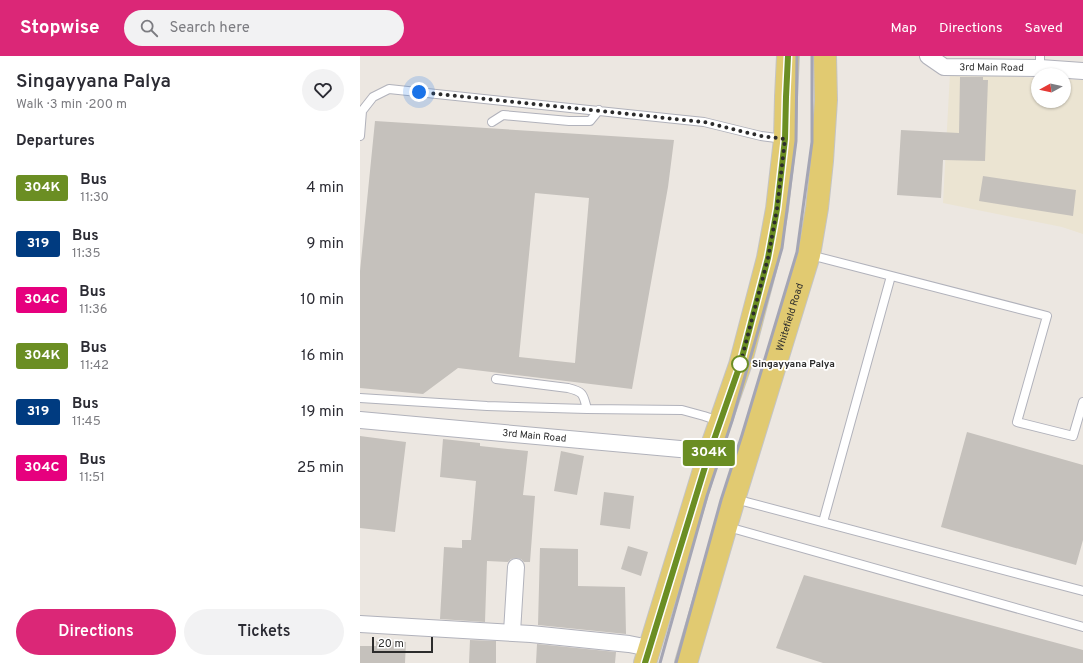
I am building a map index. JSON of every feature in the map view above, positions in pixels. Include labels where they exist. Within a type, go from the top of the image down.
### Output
[{"type":"main road","points":[[647,656],[708,457],[740,365],[768,258],[777,209],[785,139],[788,56]]},
{"type":"main road","name":"Whitefield Road","points":[[686,663],[734,499],[809,255],[817,208],[822,161],[826,100],[825,56]]},
{"type":"street","name":"3rd Main Road","points":[[928,56],[944,67],[1040,62],[1083,70]]},
{"type":"street","name":"3rd Main Road","points":[[360,420],[691,450],[708,457]]},
{"type":"street","points":[[512,632],[516,567]]},
{"type":"street","points":[[360,624],[512,632],[621,644],[647,656]]},
{"type":"lane","points":[[360,136],[362,111],[373,97],[389,89],[704,122],[761,136],[785,139]]},
{"type":"lane","points":[[492,122],[503,115],[569,121],[590,121],[599,110]]},
{"type":"lane","points":[[809,255],[1047,316],[1017,422],[1073,436],[1083,402]]},
{"type":"lane","points":[[823,522],[891,276]]},
{"type":"lane","points":[[496,379],[577,390],[584,395],[586,409]]},
{"type":"lane","points":[[360,398],[487,406],[682,410],[721,422]]},
{"type":"lane","points":[[734,499],[1083,591]]},
{"type":"lane","points":[[726,527],[1083,627]]},
{"type":"shaded area","points":[[950,73],[1031,78],[1031,108],[1071,108],[1071,79],[1083,80],[1083,234],[1062,227],[943,203]]},
{"type":"building","points":[[960,77],[983,77],[983,80],[988,80],[985,161],[943,160],[941,198],[897,195],[901,130],[959,133]]},
{"type":"building","points":[[375,121],[674,140],[668,187],[632,389],[458,368],[423,394],[360,388],[360,271]],"holes":[[[535,193],[589,198],[575,363],[519,357]]]},
{"type":"building","points":[[983,176],[1076,190],[1073,216],[979,201]]},
{"type":"building","points":[[967,432],[1083,465],[1083,540],[1076,565],[941,527]]},
{"type":"building","points":[[360,436],[406,442],[395,532],[360,528]]},
{"type":"building","points":[[443,439],[480,443],[480,446],[528,451],[523,495],[535,496],[530,562],[524,562],[521,559],[516,558],[511,559],[508,562],[487,561],[485,622],[440,619],[444,547],[462,548],[462,540],[471,540],[476,481],[440,477]]},
{"type":"building","points":[[561,451],[584,456],[577,495],[554,491]]},
{"type":"building","points":[[604,492],[634,496],[630,529],[600,525]]},
{"type":"building","points":[[628,546],[648,552],[641,576],[621,569]]},
{"type":"building","points":[[540,548],[578,549],[578,586],[625,587],[626,634],[538,625]]},
{"type":"building","points":[[804,575],[1083,650],[1083,663],[823,663],[776,648]]},
{"type":"building","points":[[470,640],[496,641],[496,663],[469,663]]},
{"type":"building","points":[[376,641],[406,642],[405,663],[360,663],[360,646],[376,646]]},
{"type":"building","points":[[537,644],[616,652],[615,663],[536,663]]},
{"type":"railway","points":[[660,663],[707,496],[732,421],[782,248],[796,141],[797,56]]},
{"type":"railway","points":[[676,663],[721,500],[797,252],[812,142],[812,56]]},
{"type":"bus line","name":"304K","points":[[645,663],[708,457],[740,365],[768,258],[777,209],[785,139],[788,56]]},
{"type":"place","name":"Singayyana Palya","points":[[740,364]]},
{"type":"route","points":[[419,92],[704,122],[761,136],[785,139],[777,209],[768,258],[740,364]]}]
